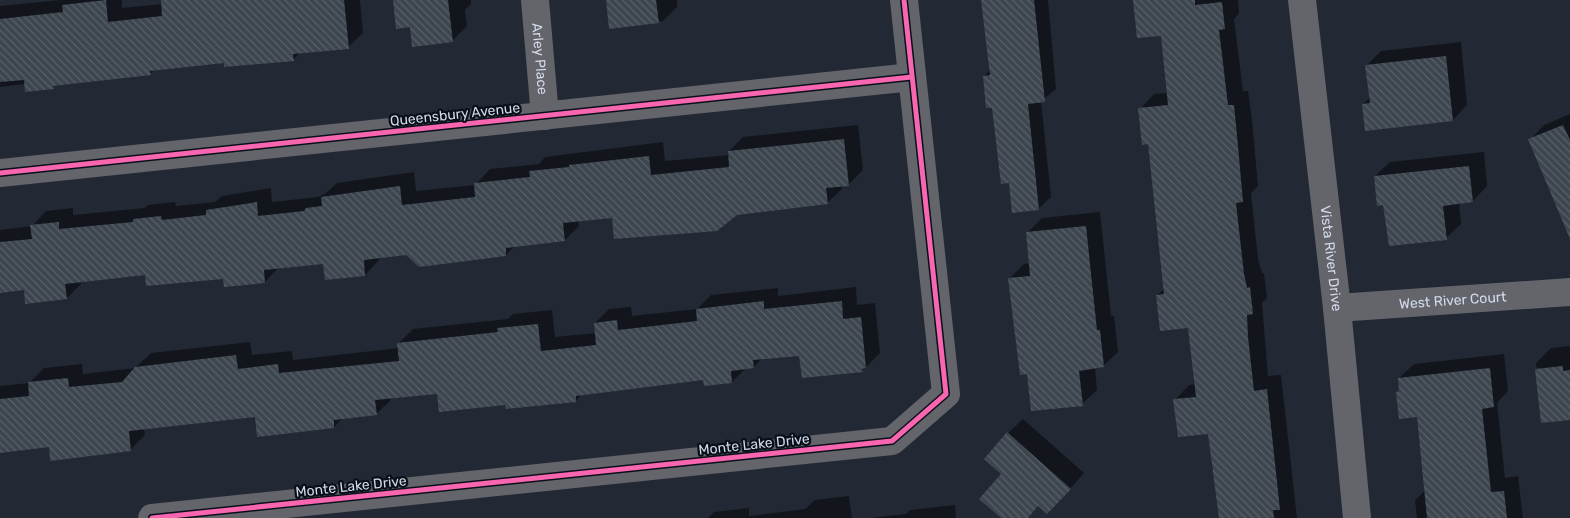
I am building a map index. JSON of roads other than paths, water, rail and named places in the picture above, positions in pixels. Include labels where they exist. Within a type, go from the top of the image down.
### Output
[{"type":"street","name":"Arley Place","points":[[535,0],[546,116]]},
{"type":"street","name":"Monte Lake Drive","points":[[152,518],[892,441],[946,394],[904,0]]},
{"type":"street","name":"Vista River Drive","points":[[1302,0],[1337,308],[1357,518]]},
{"type":"street","name":"Queensbury Avenue","points":[[0,173],[912,77]]},
{"type":"street","name":"West River Court","points":[[1337,308],[1570,292]]}]
